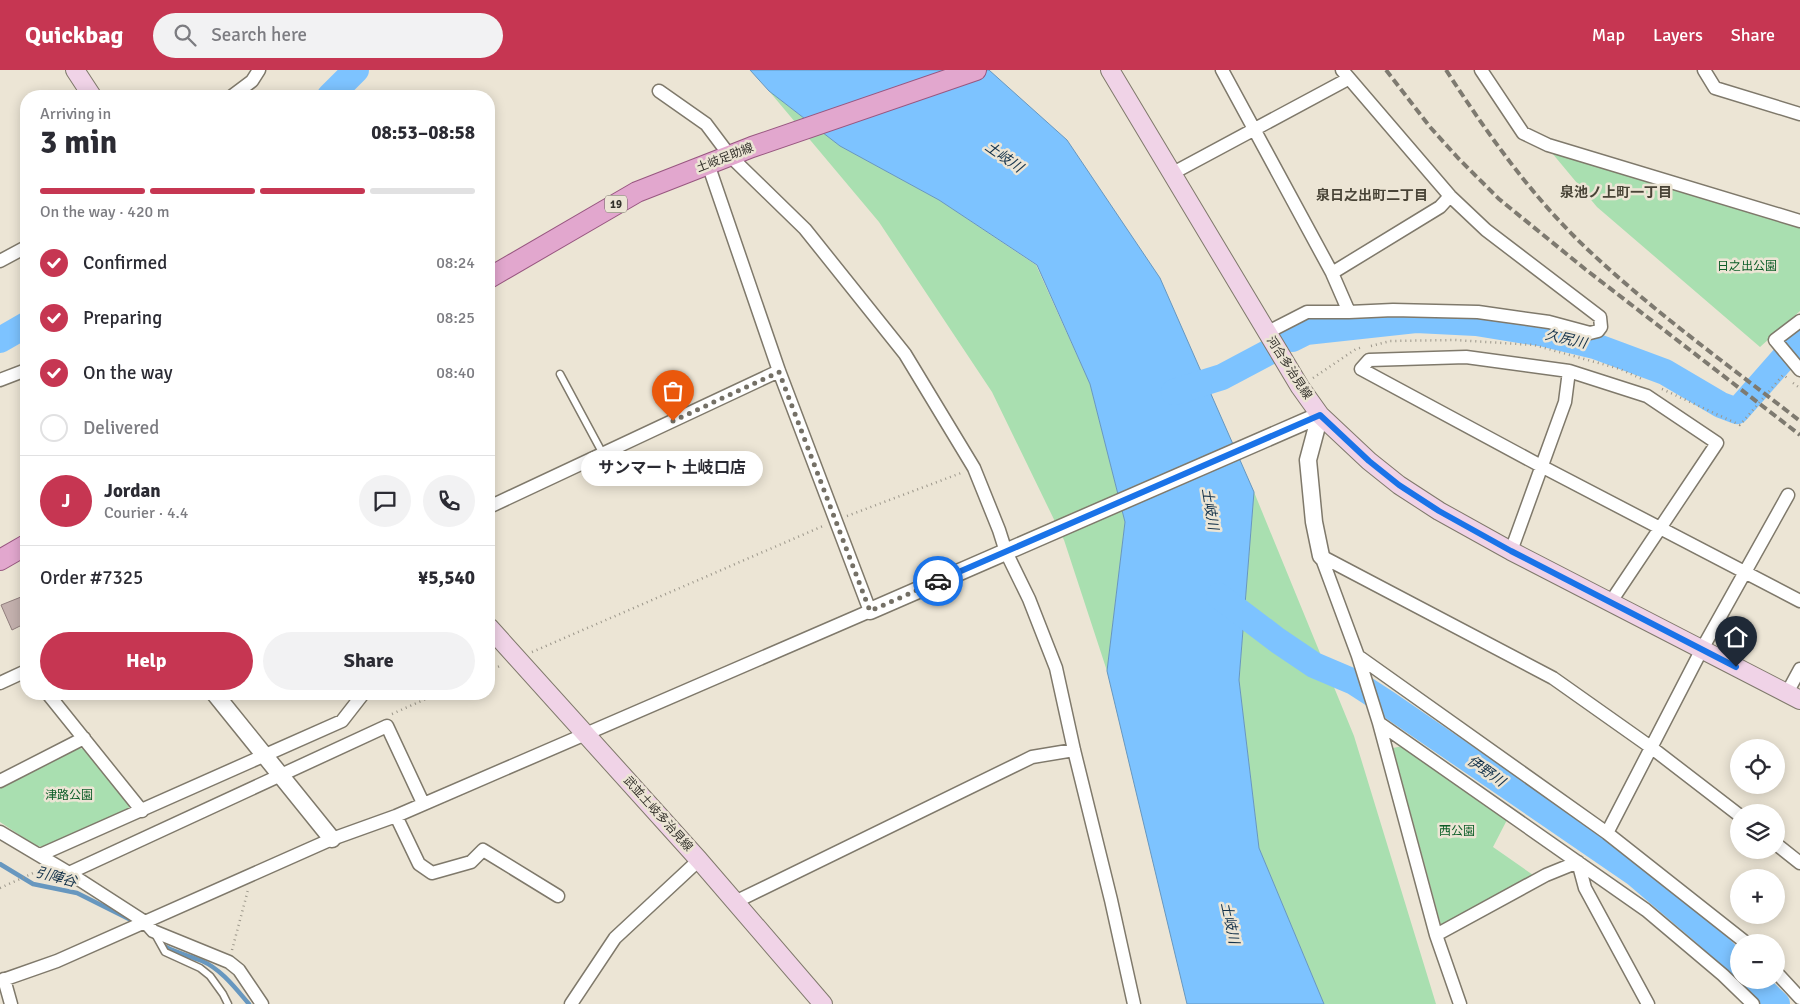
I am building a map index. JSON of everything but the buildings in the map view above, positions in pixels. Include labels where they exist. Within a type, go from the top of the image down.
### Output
[{"type":"main road","name":"土岐足助線","points":[[495,275],[637,192],[752,147],[976,70]]},
{"type":"main road","name":"河合多治見線","points":[[1110,70],[1300,387],[1320,415],[1369,461],[1399,485],[1439,511],[1511,551],[1793,697]]},
{"type":"main road","points":[[81,73],[89,90]]},
{"type":"main road","points":[[0,560],[20,548]]},
{"type":"main road","name":"武並土岐多治見線","points":[[495,634],[699,860],[823,1004]]},
{"type":"street","points":[[240,90],[252,81],[259,70]]},
{"type":"street","points":[[1222,70],[1332,273],[1349,312]]},
{"type":"street","points":[[1481,70],[1523,133],[1548,145],[1800,221]]},
{"type":"street","points":[[1704,70],[1715,88],[1800,114]]},
{"type":"street","points":[[1172,173],[1254,128],[1345,74],[1450,196],[1486,230],[1600,317],[1601,327],[1598,331],[1590,333],[1549,322],[1478,312],[1393,310],[1307,312],[1266,332]]},
{"type":"street","points":[[659,91],[706,124],[730,156],[805,229],[905,354],[974,468],[1010,550],[1056,668],[1134,1004]]},
{"type":"street","points":[[708,164],[779,372],[870,611]]},
{"type":"street","points":[[1332,273],[1440,207],[1450,196]]},
{"type":"street","points":[[0,261],[20,249]]},
{"type":"street","points":[[1800,321],[1775,340],[1800,370]]},
{"type":"street","points":[[1610,602],[1660,529],[1717,443],[1647,396],[1568,371],[1466,357],[1369,360],[1361,369],[1660,529],[1800,601]]},
{"type":"street","points":[[1511,551],[1565,402],[1568,371]]},
{"type":"street","points":[[0,380],[20,372]]},
{"type":"street","points":[[495,504],[779,372]]},
{"type":"street","points":[[11,1004],[2,980],[149,926],[332,839],[396,816],[585,735],[1320,415]]},
{"type":"street","points":[[1320,415],[1308,460],[1314,522],[1322,556],[1358,656],[1379,723],[1436,935],[1460,1004]]},
{"type":"street","points":[[1607,833],[1702,650],[1788,495]]},
{"type":"street","points":[[1322,556],[1553,678],[1652,748],[1730,808]]},
{"type":"street","points":[[1358,656],[1607,833],[1735,934]]},
{"type":"street","points":[[1793,697],[1800,669]]},
{"type":"street","points":[[0,683],[20,674]]},
{"type":"street","points":[[53,700],[142,811]]},
{"type":"street","points":[[220,700],[332,839]]},
{"type":"street","points":[[40,855],[342,721],[358,700]]},
{"type":"street","points":[[1379,723],[1646,910],[1723,975],[1753,1004]]},
{"type":"street","points":[[69,873],[387,726],[423,804]]},
{"type":"street","points":[[0,781],[84,738]]},
{"type":"street","points":[[735,902],[1032,757],[1074,750]]},
{"type":"street","points":[[396,816],[419,864],[432,873],[471,862],[483,850],[558,896]]},
{"type":"street","points":[[0,832],[69,873],[149,926],[229,962],[239,970],[262,1004]]},
{"type":"street","points":[[1785,851],[1800,863]]},
{"type":"street","points":[[571,1004],[615,938],[699,860]]},
{"type":"street","points":[[1436,935],[1546,874],[1578,862]]},
{"type":"street","points":[[1578,862],[1585,888],[1648,1004]]},
{"type":"street","points":[[1785,981],[1800,997],[1794,1004]]},
{"type":"lane","points":[[560,374],[603,454]]},
{"type":"lane","points":[[149,926],[165,952],[200,968],[210,976],[228,1004]]},
{"type":"path","points":[[495,668],[836,520],[974,468]]},
{"type":"path","points":[[0,888],[32,874]]},
{"type":"path","points":[[229,962],[251,876]]},
{"type":"green space","points":[[769,91],[840,146],[939,200],[1036,265],[1090,384],[1125,522],[1107,671],[1064,540],[992,392],[879,222]]},
{"type":"green space","name":"日之出公園","points":[[1552,153],[1800,228],[1800,311],[1760,347],[1597,207]]},
{"type":"green space","points":[[1254,492],[1354,736],[1436,1004],[1324,1004],[1259,848],[1239,680]]},
{"type":"green space","name":"西公園","points":[[1403,746],[1508,818],[1493,847],[1533,875],[1441,925],[1393,748]]},
{"type":"green space","name":"津路公園","points":[[79,748],[84,749],[130,806],[126,812],[44,847],[36,846],[0,822],[0,787]]},
{"type":"water","name":"土岐川","points":[[750,70],[989,70],[1067,140],[1160,278],[1254,492],[1239,680],[1259,848],[1324,1004],[1187,1004],[1107,671],[1125,522],[1090,384],[1037,265],[939,200],[840,146],[769,91]]},
{"type":"waterway","points":[[336,90],[356,70]]},
{"type":"waterway","name":"久尻川","points":[[1292,339],[1306,332],[1416,320],[1476,323],[1545,334],[1595,346],[1665,372],[1721,405],[1737,411],[1797,343],[1800,343]]},
{"type":"waterway","points":[[0,340],[20,328]]},
{"type":"waterway","name":"久尻川","points":[[1797,343],[1800,340]]},
{"type":"waterway","name":"久尻川","points":[[1174,392],[1222,377],[1269,352]]},
{"type":"waterway","name":"伊野川","points":[[1219,596],[1277,640],[1314,665],[1354,682],[1388,704],[1636,874],[1704,932],[1730,958]]},
{"type":"waterway","name":"引陣谷","points":[[0,864],[33,884],[77,893],[133,921]]},
{"type":"waterway","name":"引陣谷","points":[[166,947],[202,961],[216,969],[249,1004]]},
{"type":"waterway","name":"伊野川","points":[[1761,989],[1777,1004]]},
{"type":"railway","points":[[1386,70],[1430,127],[1499,199],[1585,269],[1800,435]]},
{"type":"railway","points":[[1446,70],[1477,117],[1527,184],[1584,246],[1663,314],[1800,421]]},
{"type":"way so far","points":[[673,421],[779,372],[870,611],[938,581]]},
{"type":"place","name":"サンマート 土岐口店","points":[[673,421]]},
{"type":"district","name":"泉池ノ上町一丁目","points":[[1616,192]]},
{"type":"district","name":"泉日之出町二丁目","points":[[1372,195]]},
{"type":"route","points":[[938,581],[1320,415],[1338,434],[1369,461],[1399,485],[1439,511],[1511,551],[1736,667]]}]
